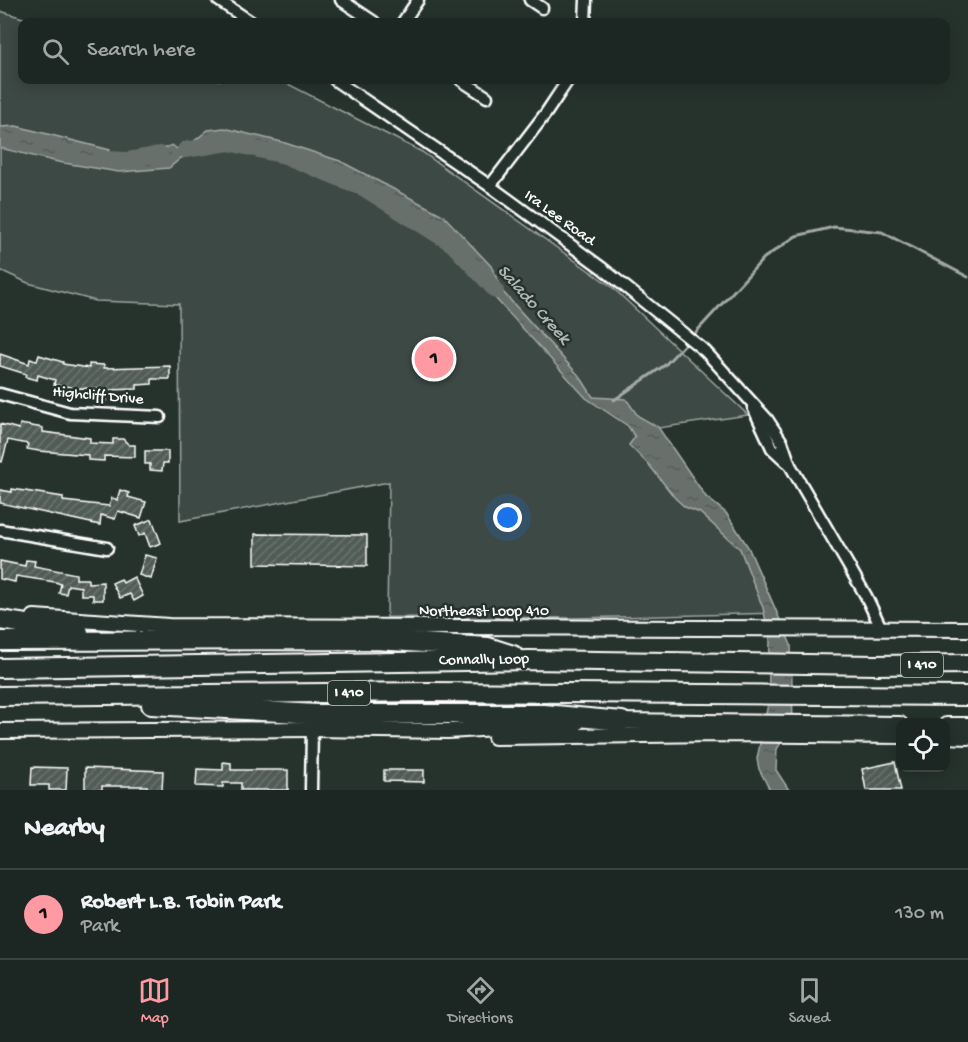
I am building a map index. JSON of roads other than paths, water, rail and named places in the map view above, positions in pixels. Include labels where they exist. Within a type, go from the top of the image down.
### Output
[{"type":"highway","points":[[0,620],[89,633],[194,641]]},
{"type":"highway","points":[[0,641],[416,642],[488,647],[529,660]]},
{"type":"highway","name":"Connally Loop","points":[[0,668],[529,660],[875,665],[968,664]]},
{"type":"highway","name":"Connally Loop","points":[[0,696],[638,692],[968,696]]},
{"type":"highway","points":[[60,696],[252,712],[544,714],[622,721]]},
{"type":"main road","name":"Northeast Loop 410","points":[[0,614],[170,626],[968,629]]},
{"type":"main road","points":[[420,731],[622,721],[896,724]]},
{"type":"main road","points":[[950,725],[968,725]]},
{"type":"main road","points":[[0,731],[312,729],[420,731],[539,738],[755,734],[896,736]]},
{"type":"main road","points":[[950,736],[968,737]]},
{"type":"street","points":[[218,0],[245,18]]},
{"type":"street","points":[[340,0],[368,18]]},
{"type":"street","points":[[406,18],[418,0]]},
{"type":"street","points":[[530,0],[542,8]]},
{"type":"street","points":[[585,18],[586,0]]},
{"type":"street","name":"Ira Lee Road","points":[[341,84],[490,186],[602,268],[699,346],[730,376],[767,419],[782,442],[790,465],[862,590],[881,628]]},
{"type":"street","points":[[467,84],[487,97]]},
{"type":"street","points":[[490,186],[565,84]]},
{"type":"street","name":"Highcliff Drive","points":[[0,394],[70,413],[160,417]]},
{"type":"street","points":[[0,530],[107,548]]},
{"type":"street","points":[[310,790],[312,729]]},
{"type":"water","points":[[16,126],[110,150],[106,154],[130,161],[172,145],[177,149],[183,143],[193,142],[208,130],[224,128],[282,142],[340,161],[443,215],[491,266],[503,292],[581,378],[593,397],[626,399],[638,416],[658,427],[706,497],[726,513],[748,547],[791,645],[793,724],[777,749],[776,770],[789,790],[770,790],[759,769],[757,759],[768,704],[770,640],[763,608],[740,549],[700,513],[685,507],[675,498],[650,466],[629,445],[635,437],[628,426],[586,398],[496,299],[462,248],[425,220],[392,201],[365,195],[315,165],[295,157],[227,139],[211,141],[202,152],[181,158],[169,168],[119,172],[58,162],[0,148],[0,127]]},
{"type":"waterway","name":"Salado Creek","points":[[185,150],[229,143],[285,156],[363,188],[452,244],[496,291]]},
{"type":"waterway","name":"Salado Creek","points":[[105,159],[127,160],[160,154]]},
{"type":"waterway","points":[[696,332],[764,258],[796,236],[834,227],[882,232],[968,277]]},
{"type":"waterway","points":[[614,400],[665,365],[685,344]]},
{"type":"place","name":"Robert L.B. Tobin Park","points":[[434,359]]}]
